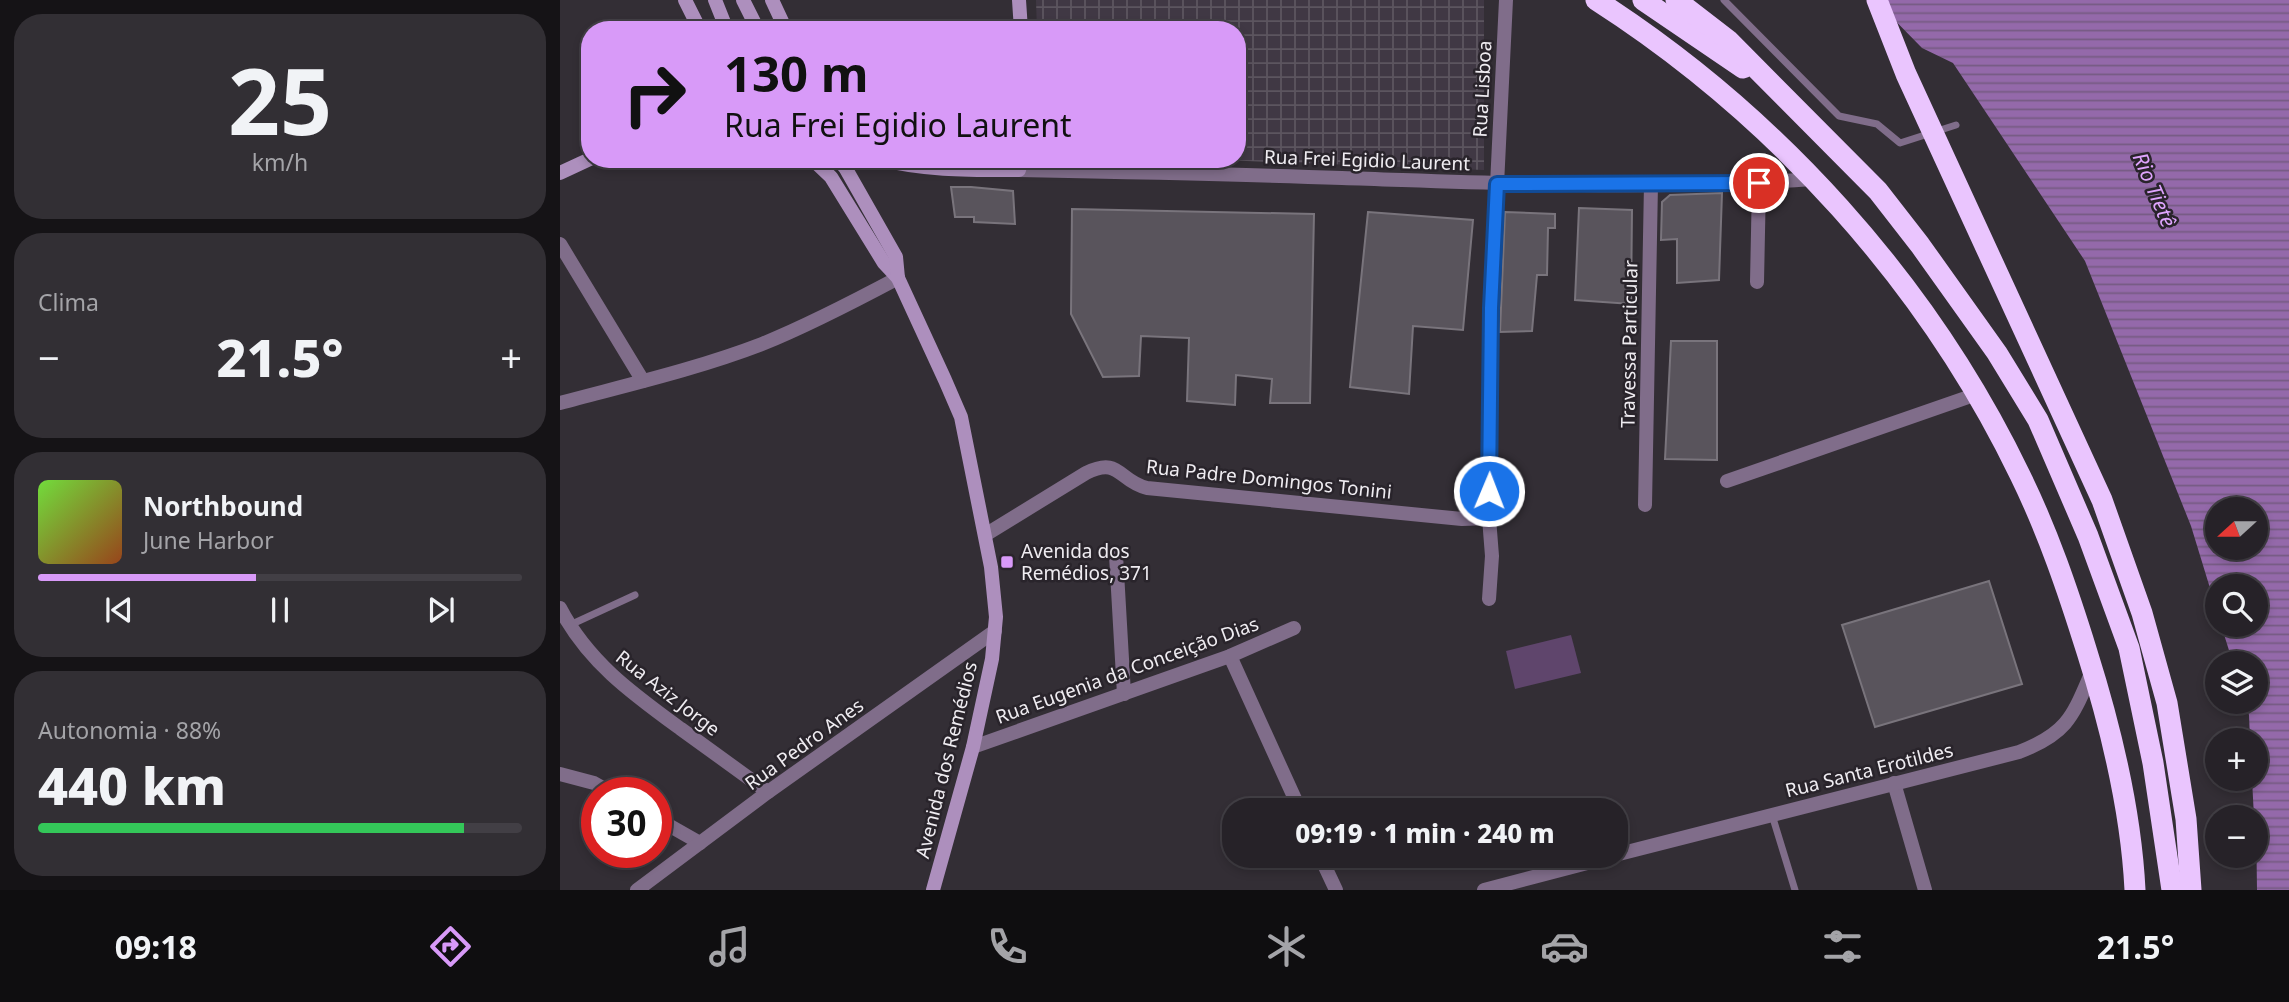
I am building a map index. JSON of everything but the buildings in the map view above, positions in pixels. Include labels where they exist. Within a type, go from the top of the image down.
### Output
[{"type":"highway","points":[[1596,0],[1629,21],[1755,121],[1812,179],[1895,275],[1948,348],[1977,394],[2020,475],[2064,577],[2110,728],[2122,789],[2135,890]]},
{"type":"highway","points":[[1643,0],[1784,96]]},
{"type":"highway","points":[[1676,0],[1728,40],[1878,191],[1997,353],[2038,420],[2088,536],[2129,648],[2153,763],[2172,890]]},
{"type":"highway","points":[[1877,0],[1906,74],[2102,500],[2142,613],[2167,703],[2186,820],[2190,879]]},
{"type":"main road","points":[[685,0],[696,21]]},
{"type":"main road","points":[[715,0],[723,21]]},
{"type":"main road","points":[[743,0],[754,21]]},
{"type":"main road","points":[[772,0],[782,21]]},
{"type":"main road","points":[[1019,0],[1020,21]]},
{"type":"main road","points":[[560,173],[581,163]]},
{"type":"main road","name":"Avenida dos Remédios","points":[[822,168],[831,177],[884,263],[898,278]]},
{"type":"main road","name":"Avenida dos Remédios","points":[[845,168],[895,257],[898,278],[961,417],[991,567],[996,617],[992,659],[973,747],[933,890]]},
{"type":"main road","name":"Rua Frei Egidio Laurent","points":[[924,168],[979,168]]},
{"type":"street","name":"Rua Lisboa","points":[[1489,599],[1492,556],[1489,517],[1491,308],[1506,0]]},
{"type":"street","name":"Rua Frei Egidio Laurent","points":[[1101,168],[1497,184],[1759,183],[1812,179]]},
{"type":"street","points":[[1757,282],[1759,183]]},
{"type":"street","name":"Travessa Particular","points":[[1644,505],[1651,184]]},
{"type":"street","points":[[560,244],[643,381]]},
{"type":"street","points":[[560,402],[643,381],[760,345],[832,314],[898,278]]},
{"type":"street","points":[[1727,481],[1977,394]]},
{"type":"street","name":"Rua Padre Domingos Tonini","points":[[985,535],[1086,473],[1104,466],[1116,468],[1132,483],[1147,488],[1462,519],[1489,517]]},
{"type":"street","points":[[1116,555],[1124,694]]},
{"type":"street","name":"Rua Aziz Jorge","points":[[560,608],[569,625],[608,673],[639,699],[768,792]]},
{"type":"street","name":"Rua Eugenia da Conceição Dias","points":[[973,747],[1230,656],[1294,628]]},
{"type":"street","name":"Rua Pedro Anes","points":[[637,890],[768,792],[995,631]]},
{"type":"street","points":[[1230,656],[1295,798]]},
{"type":"street","name":"Rua Santa Erotildes","points":[[1628,853],[2043,743],[2060,731],[2073,714],[2092,669]]},
{"type":"street","points":[[560,774],[581,780]]},
{"type":"street","points":[[1894,783],[1925,890]]},
{"type":"street","points":[[672,827],[700,843]]},
{"type":"street","points":[[1326,868],[1336,890]]},
{"type":"street","name":"Rua Santa Erotildes","points":[[1484,890],[1569,868]]},
{"type":"lane","points":[[1724,0],[1839,116],[1877,124],[1900,143],[1956,125]]},
{"type":"lane","points":[[569,625],[635,595]]},
{"type":"lane","points":[[1772,814],[1795,890]]},
{"type":"shaded area","points":[[1036,0],[1484,0],[1484,170],[1246,161],[1246,21],[1037,21]]},
{"type":"shaded area","points":[[1571,635],[1581,673],[1515,689],[1506,651]]},
{"type":"water","name":"Rio Tietê","points":[[1875,0],[2289,0],[2289,890],[2257,890],[2257,868],[2268,868],[2268,805],[2253,805],[2253,791],[2268,791],[2268,728],[2250,728],[2249,714],[2268,714],[2268,651],[2229,651],[2225,637],[2268,637],[2268,574],[2206,574],[2191,526],[2085,261],[1953,63],[1922,48]]},
{"type":"place","name":"Avenida dos Remédios, 371","points":[[1007,562]]},
{"type":"route","points":[[1489,491],[1491,308],[1497,184],[1759,183]]}]
